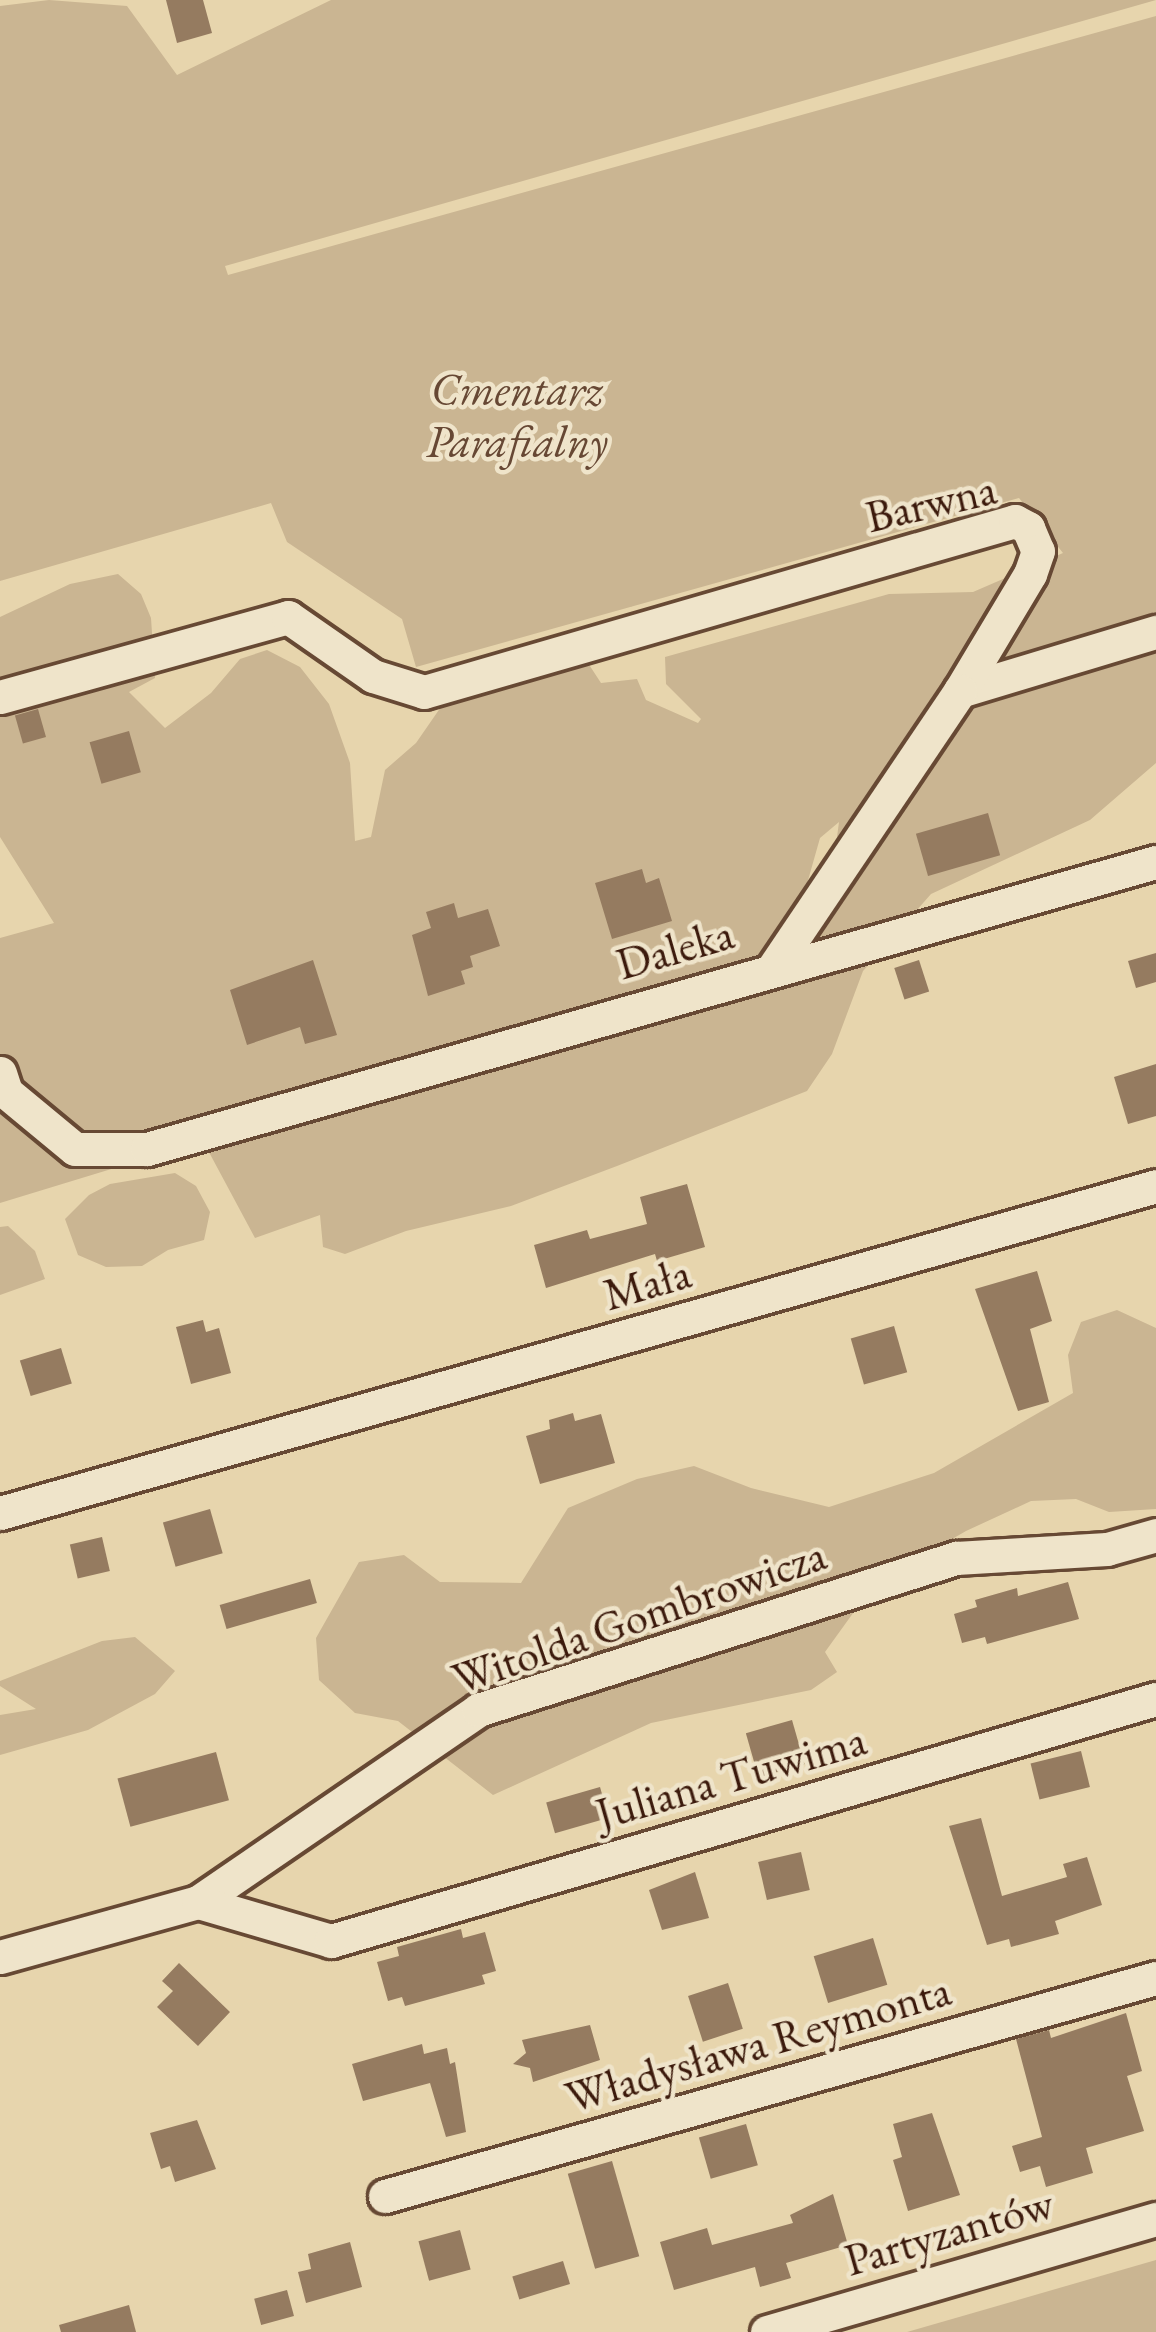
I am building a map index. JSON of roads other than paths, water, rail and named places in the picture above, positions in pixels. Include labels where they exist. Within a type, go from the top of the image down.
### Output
[{"type":"street","name":"Barwna","points":[[0,697],[288,617],[373,676],[424,692],[1015,521],[1028,527],[1038,550],[1030,574],[960,691],[773,968]]},
{"type":"street","points":[[960,691],[1156,632]]},
{"type":"street","name":"Daleka","points":[[0,1073],[6,1091],[75,1149],[147,1149],[1156,862]]},
{"type":"street","name":"Mała","points":[[0,1513],[1156,1186]]},
{"type":"street","name":"Witolda Gombrowicza","points":[[198,1902],[478,1710],[956,1558],[1107,1549],[1156,1535]]},
{"type":"street","name":"Juliana Tuwima","points":[[198,1902],[331,1941],[1156,1699]]},
{"type":"street","points":[[0,1957],[198,1902]]},
{"type":"street","name":"Władysława Reymonta","points":[[385,2196],[1156,1978]]},
{"type":"street","name":"Partyzantów","points":[[767,2332],[1156,2219]]},
{"type":"park label","name":"Cmentarz Parafialny","points":[[517,416]]}]
